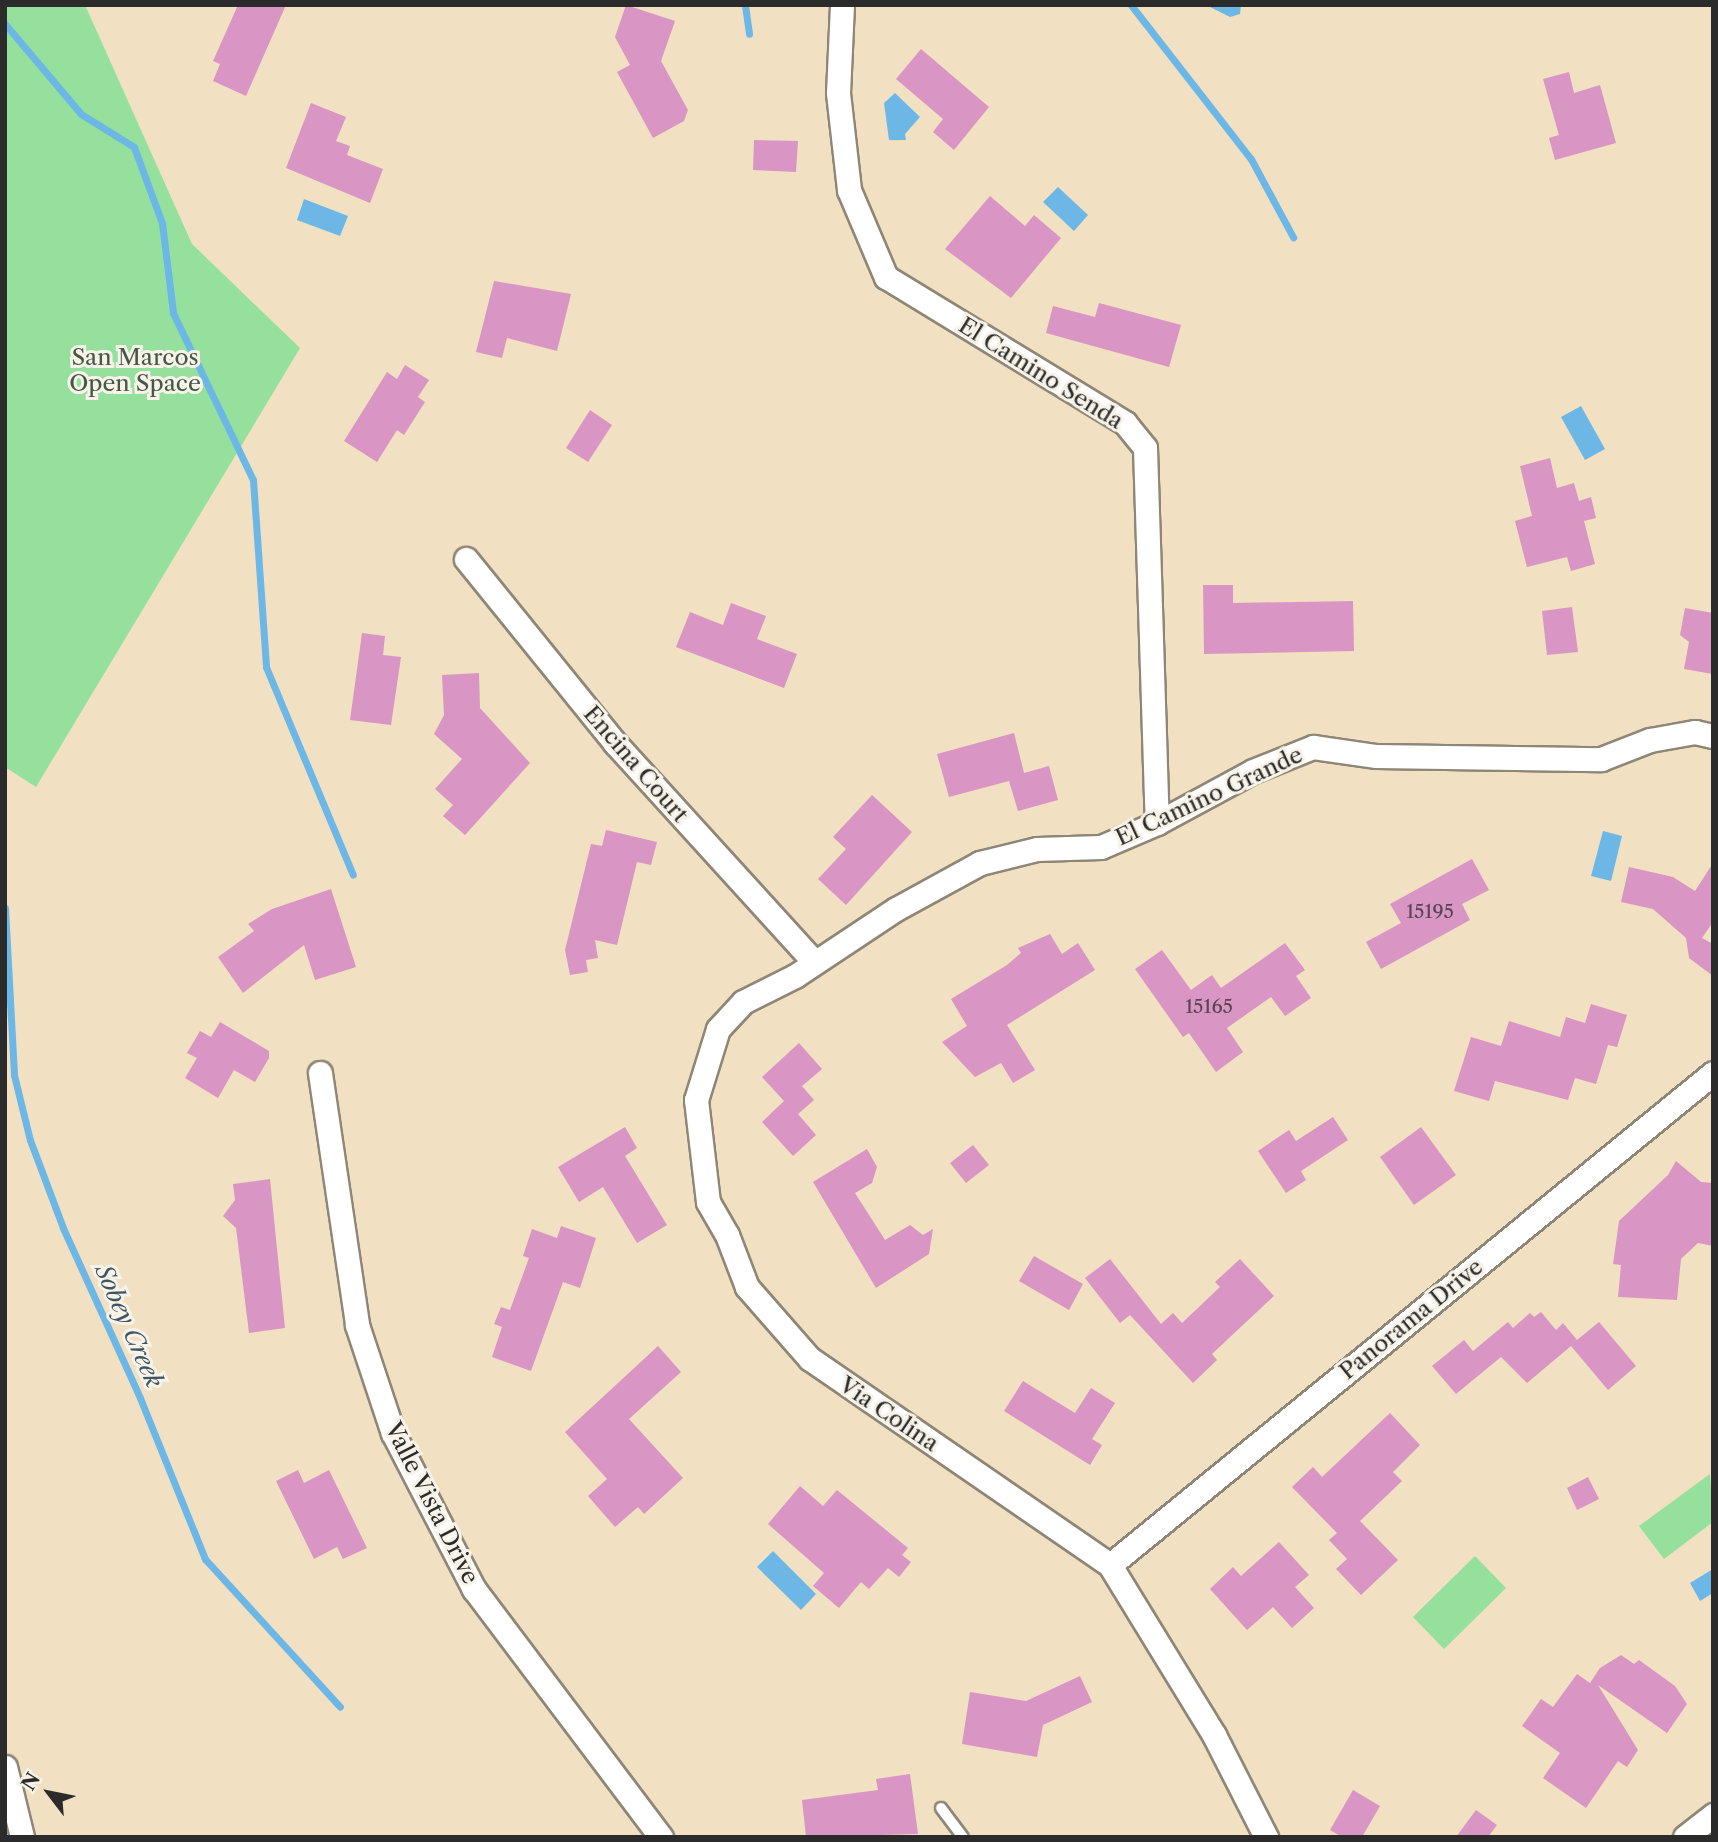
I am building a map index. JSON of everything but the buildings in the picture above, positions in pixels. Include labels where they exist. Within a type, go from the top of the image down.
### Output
[{"type":"street","name":"El Camino Senda","points":[[842,5],[838,93],[849,190],[886,276],[1125,423],[1145,448],[1157,823]]},
{"type":"street","name":"Encina Court","points":[[466,559],[615,743],[814,962]]},
{"type":"street","name":"El Camino Grande","points":[[814,962],[980,863],[1037,849],[1101,847],[1157,823],[1253,771],[1313,747],[1376,756],[1601,759],[1650,740],[1695,732],[1713,736]]},
{"type":"street","name":"Via Colina","points":[[814,962],[743,1002],[718,1029],[696,1100],[708,1202],[727,1235],[747,1287],[810,1359],[1110,1565],[1214,1735],[1266,1837]]},
{"type":"street","name":"Valle Vista Drive","points":[[320,1073],[357,1325],[393,1433],[474,1588],[661,1837]]},
{"type":"street","name":"Panorama Drive","points":[[1110,1565],[1713,1073]]},
{"type":"street","points":[[5,1767],[22,1837]]},
{"type":"street","points":[[1685,1837],[1713,1815]]},
{"type":"lane","points":[[941,1808],[963,1837]]},
{"type":"green space","name":"San Marcos Open Space","points":[[5,5],[85,5],[192,244],[300,348],[36,787],[5,767]]},
{"type":"green space","points":[[1710,1474],[1713,1522],[1664,1559],[1639,1526]]},
{"type":"green space","points":[[1475,1556],[1506,1588],[1444,1649],[1413,1617]]},
{"type":"water","points":[[1206,5],[1241,5],[1240,14],[1230,17]]},
{"type":"water","points":[[895,93],[920,117],[905,134],[906,140],[889,140],[884,103]]},
{"type":"water","points":[[1058,187],[1088,215],[1074,231],[1043,202]]},
{"type":"water","points":[[304,199],[348,216],[340,236],[297,220]]},
{"type":"water","points":[[1581,406],[1605,449],[1585,460],[1561,417]]},
{"type":"water","points":[[1603,831],[1622,836],[1611,881],[1591,876]]},
{"type":"water","points":[[773,1551],[816,1594],[801,1610],[757,1567]]},
{"type":"water","points":[[1713,1569],[1713,1593],[1700,1601],[1690,1583]]},
{"type":"waterway","points":[[745,5],[749,34]]},
{"type":"waterway","points":[[1131,5],[1251,159],[1293,237]]},
{"type":"waterway","points":[[5,24],[81,114],[134,147],[162,223],[173,313],[253,480],[266,667],[353,875]]},
{"type":"waterway","name":"Sobey Creek","points":[[5,908],[14,1075],[30,1140],[63,1228],[140,1398],[205,1559],[340,1707]]}]
